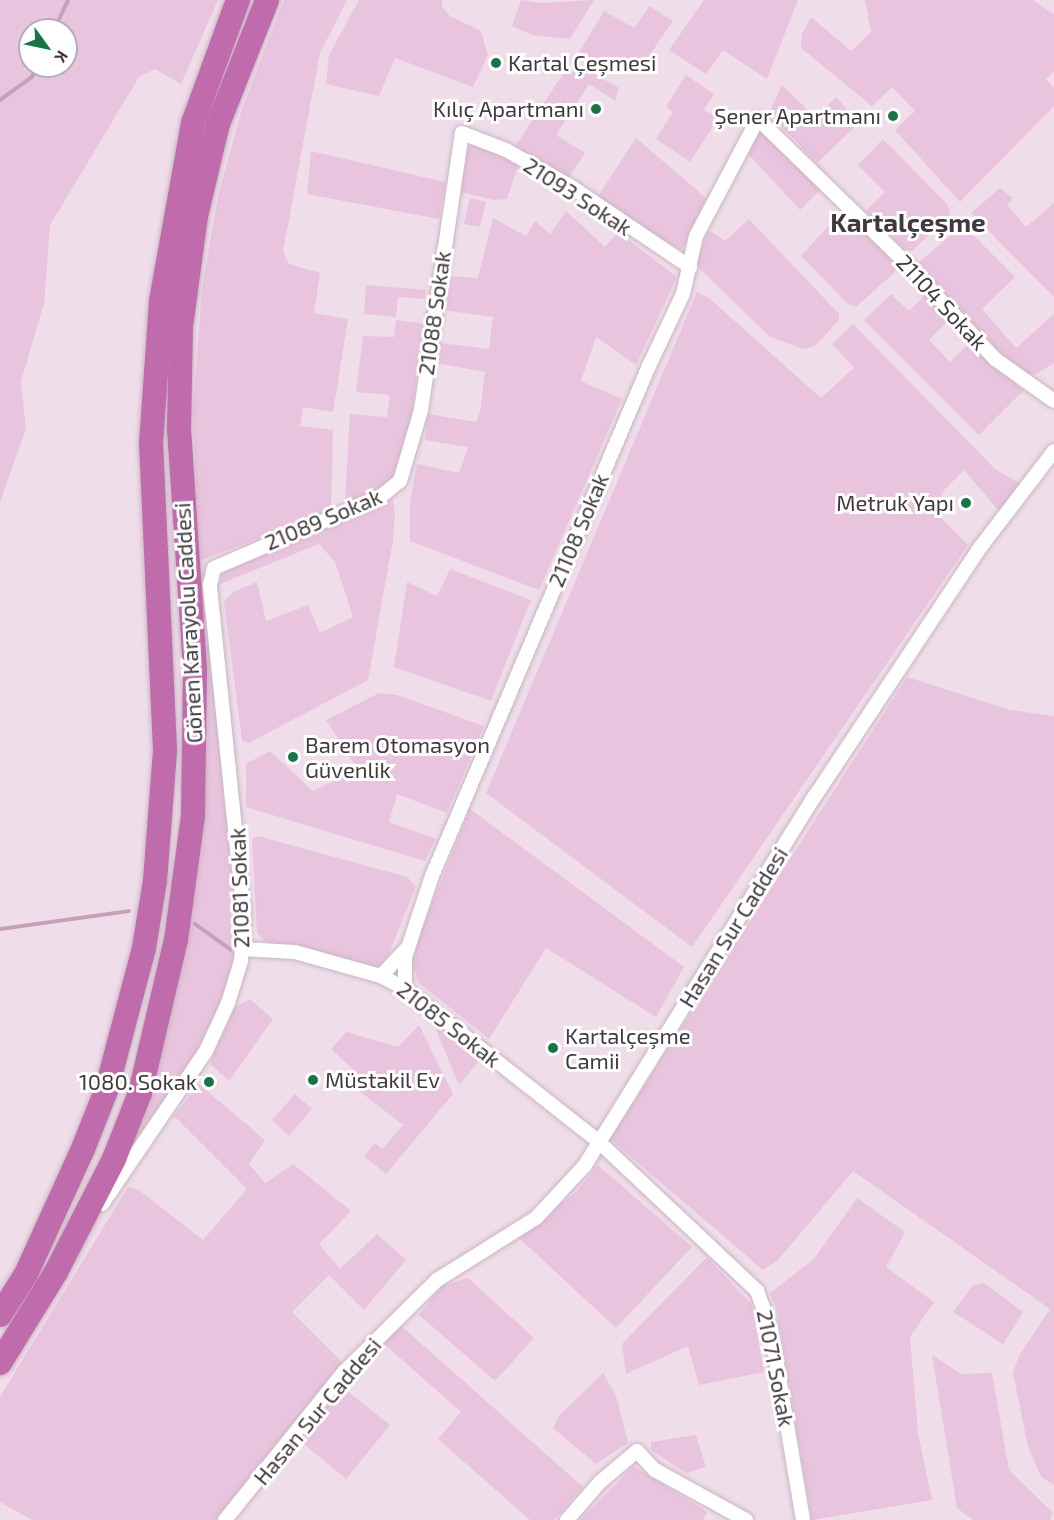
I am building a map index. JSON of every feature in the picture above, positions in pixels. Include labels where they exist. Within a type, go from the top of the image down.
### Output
[{"type":"highway","name":"Gönen Karayolu Caddesi","points":[[0,1316],[35,1254],[83,1149],[107,1088],[144,948],[155,881],[165,750],[151,444],[161,301],[194,123],[238,0]]},
{"type":"highway","name":"Gönen Karayolu Caddesi","points":[[0,1363],[56,1272],[114,1159],[140,1093],[176,940],[193,816],[195,669],[179,430],[181,327],[196,216],[218,124],[267,0]]},
{"type":"street","name":"21108 Sokak","points":[[405,989],[408,946],[438,861],[648,368],[683,294],[696,236],[758,119]]},
{"type":"street","name":"21104 Sokak","points":[[758,119],[908,265],[995,359],[1054,401]]},
{"type":"street","name":"21093 Sokak","points":[[462,133],[506,150],[570,186],[690,267]]},
{"type":"street","name":"21088 Sokak","points":[[394,488],[404,474],[416,437],[462,133]]},
{"type":"street","name":"Hasan Sur Caddesi","points":[[225,1520],[344,1372],[437,1280],[536,1218],[579,1172],[815,796],[979,549],[1054,451]]},
{"type":"street","name":"21089 Sokak","points":[[252,549],[394,488]]},
{"type":"street","name":"21081 Sokak","points":[[56,1272],[206,1051],[228,1003],[242,949],[244,916],[236,817],[210,585],[218,563],[252,549]]},
{"type":"street","name":"21108 Sokak","points":[[381,976],[408,946]]},
{"type":"street","name":"21085 Sokak","points":[[242,949],[295,952],[381,976],[405,989],[598,1142]]},
{"type":"street","name":"21071 Sokak","points":[[598,1142],[757,1291],[771,1329],[803,1520]]},
{"type":"street","points":[[567,1520],[600,1482],[636,1451],[656,1470],[746,1520]]},
{"type":"shaded area","points":[[0,0],[218,0],[181,84],[155,69],[139,77],[50,225],[44,304],[21,381],[26,429],[0,502]]},
{"type":"shaded area","points":[[284,0],[347,0],[320,53],[283,251],[289,264],[320,273],[314,313],[348,319],[333,412],[303,407],[300,426],[333,430],[331,511],[199,561],[193,412],[202,288],[218,196],[242,109]]},
{"type":"shaded area","points":[[359,0],[442,0],[442,7],[450,16],[481,31],[488,55],[473,87],[395,58],[379,96],[326,84],[329,55]]},
{"type":"shaded area","points":[[521,0],[541,3],[594,0],[570,39],[532,35],[512,26]]},
{"type":"shaded area","points":[[704,0],[798,0],[767,79],[723,50],[706,74],[669,50]]},
{"type":"shaded area","points":[[865,0],[1033,0],[1054,14],[1054,71],[1046,79],[1054,88],[1054,106],[960,202],[895,130],[915,111],[892,87],[872,106],[801,48],[802,34],[811,17],[851,51],[871,32]]},
{"type":"shaded area","points":[[650,6],[673,21],[644,63],[628,70],[600,66],[579,52],[604,11],[634,28]]},
{"type":"shaded area","points":[[579,65],[619,88],[615,101],[589,84],[556,135],[585,153],[567,180],[514,148],[567,68]]},
{"type":"shaded area","points":[[686,75],[714,94],[704,110],[718,119],[690,162],[656,139],[673,112],[666,107]]},
{"type":"shaded area","points":[[782,85],[816,118],[836,97],[859,123],[817,163],[769,114]]},
{"type":"shaded area","points":[[762,127],[820,190],[800,210],[748,154]]},
{"type":"shaded area","points":[[636,138],[706,198],[682,250],[644,231],[597,198]]},
{"type":"shaded area","points":[[883,139],[948,205],[950,214],[912,251],[903,248],[866,211],[885,192],[858,165]]},
{"type":"shaded area","points":[[474,143],[519,163],[507,199],[495,200],[460,192],[468,150]]},
{"type":"shaded area","points":[[311,151],[445,182],[439,219],[307,194]]},
{"type":"shaded area","points":[[1000,188],[1013,198],[1007,205],[1026,227],[1054,203],[1054,297],[971,213]]},
{"type":"shaded area","points":[[470,198],[486,202],[480,227],[464,224]]},
{"type":"shaded area","points":[[566,211],[605,247],[618,232],[677,277],[636,365],[596,337],[581,381],[622,399],[539,590],[410,541],[410,501],[417,464],[459,473],[468,447],[425,440],[428,414],[476,422],[480,412],[485,372],[436,363],[440,343],[489,349],[493,317],[443,310],[447,276],[478,278],[493,218],[526,236],[535,221],[550,234]]},
{"type":"shaded area","points":[[842,211],[898,265],[894,273],[856,307],[848,304],[801,256]]},
{"type":"shaded area","points":[[749,219],[839,314],[839,320],[815,346],[803,349],[770,337],[695,264],[709,230],[725,241]]},
{"type":"shaded area","points":[[963,225],[1015,277],[982,309],[1016,348],[1054,314],[1054,363],[1036,374],[1027,375],[1010,363],[917,264]]},
{"type":"shaded area","points":[[366,285],[426,290],[425,299],[398,297],[396,317],[364,314]]},
{"type":"shaded area","points":[[697,292],[709,298],[821,398],[854,368],[832,344],[853,324],[995,469],[1021,484],[999,511],[964,470],[944,490],[933,510],[968,545],[692,947],[486,793]]},
{"type":"shaded area","points":[[927,293],[951,318],[929,340],[950,362],[972,340],[1023,391],[979,435],[864,320],[891,294],[909,311]]},
{"type":"shaded area","points":[[396,320],[424,324],[406,453],[399,472],[386,486],[351,504],[345,501],[350,414],[387,417],[390,395],[356,392],[363,336],[394,337]]},
{"type":"shaded area","points":[[385,499],[393,500],[395,512],[393,540],[368,680],[249,743],[242,741],[224,601],[235,591],[257,582],[266,621],[308,605],[320,633],[353,617],[335,562],[319,544],[220,584],[223,571]]},
{"type":"shaded area","points":[[450,569],[531,600],[491,701],[394,667],[407,582],[437,596]]},
{"type":"shaded area","points":[[211,646],[237,944],[224,998],[187,1068],[121,1163],[165,1039],[186,950],[203,821],[205,647]]},
{"type":"shaded area","points":[[907,677],[1010,710],[1054,716],[1054,1485],[1041,1477],[1028,1447],[1013,1373],[1019,1356],[1050,1309],[853,1171],[778,1260],[763,1270],[610,1139]]},
{"type":"shaded area","points":[[379,693],[397,695],[484,726],[447,813],[397,794],[389,822],[436,839],[425,861],[246,807],[246,764],[270,751],[313,791],[340,778],[361,774],[326,720]]},
{"type":"shaded area","points":[[470,809],[684,967],[656,1017],[546,948],[489,1039],[418,982],[413,962],[418,938]]},
{"type":"shaded area","points":[[258,836],[407,877],[416,886],[388,956],[376,968],[267,943],[257,933],[252,839]]},
{"type":"shaded area","points":[[250,999],[273,1019],[229,1081],[211,1065],[211,1060],[235,1007]]},
{"type":"shaded area","points":[[438,1024],[480,1060],[459,1085],[436,1030]]},
{"type":"shaded area","points":[[419,1025],[453,1094],[386,1174],[364,1156],[375,1143],[382,1149],[403,1125],[358,1090],[366,1081],[331,1049],[346,1032],[398,1047]]},
{"type":"shaded area","points":[[199,1084],[265,1140],[249,1164],[265,1183],[293,1164],[351,1211],[319,1244],[340,1269],[377,1234],[406,1260],[364,1310],[329,1275],[292,1312],[342,1362],[216,1520],[32,1520],[0,1502],[0,1397],[128,1187],[139,1190],[203,1240],[247,1189],[174,1116]]},
{"type":"shaded area","points":[[295,1094],[312,1109],[289,1136],[272,1120]]},
{"type":"shaded area","points":[[598,1165],[692,1247],[616,1328],[519,1238],[577,1191]]},
{"type":"shaded area","points":[[857,1198],[905,1232],[886,1267],[934,1302],[910,1337],[918,1433],[932,1500],[812,1520],[777,1311],[770,1293],[814,1259]]},
{"type":"shaded area","points":[[707,1257],[752,1305],[764,1372],[699,1385],[688,1346],[626,1374],[622,1344]]},
{"type":"shaded area","points":[[468,1278],[534,1338],[495,1381],[419,1315],[442,1286]]},
{"type":"shaded area","points":[[984,1283],[1023,1312],[1003,1344],[953,1312],[973,1285]]},
{"type":"shaded area","points":[[399,1324],[583,1487],[554,1520],[530,1520],[438,1439],[461,1412],[382,1342]]},
{"type":"shaded area","points":[[932,1355],[961,1374],[992,1373],[1009,1470],[1053,1513],[1050,1520],[973,1520],[957,1508]]},
{"type":"shaded area","points":[[603,1373],[616,1396],[628,1443],[596,1464],[553,1428],[559,1416]]},
{"type":"shaded area","points":[[341,1386],[390,1425],[346,1479],[298,1439]]},
{"type":"shaded area","points":[[696,1435],[706,1467],[686,1473],[651,1450],[651,1442]]},
{"type":"shaded area","points":[[634,1466],[707,1512],[703,1520],[580,1520]]},
{"type":"waterway","points":[[60,18],[68,0]]},
{"type":"waterway","points":[[0,100],[31,78]]},
{"type":"waterway","points":[[0,929],[129,911]]},
{"type":"waterway","points":[[195,924],[231,950]]},
{"type":"place","name":"Kartal Çeşmesi","points":[[496,63]]},
{"type":"place","name":"Kılıç Apartmanı","points":[[596,109]]},
{"type":"place","name":"Şener Apartmanı","points":[[893,116]]},
{"type":"place","name":"Metruk Yapı","points":[[966,503]]},
{"type":"place","name":"Barem Otomasyon Güvenlik","points":[[293,757]]},
{"type":"place","name":"Kartalçeşme Camii","points":[[553,1048]]},
{"type":"place","name":"Müstakil Ev","points":[[313,1080]]},
{"type":"place","name":"1080. Sokak","points":[[209,1082]]},
{"type":"district","name":"Kartalçeşme","points":[[908,222]]}]
